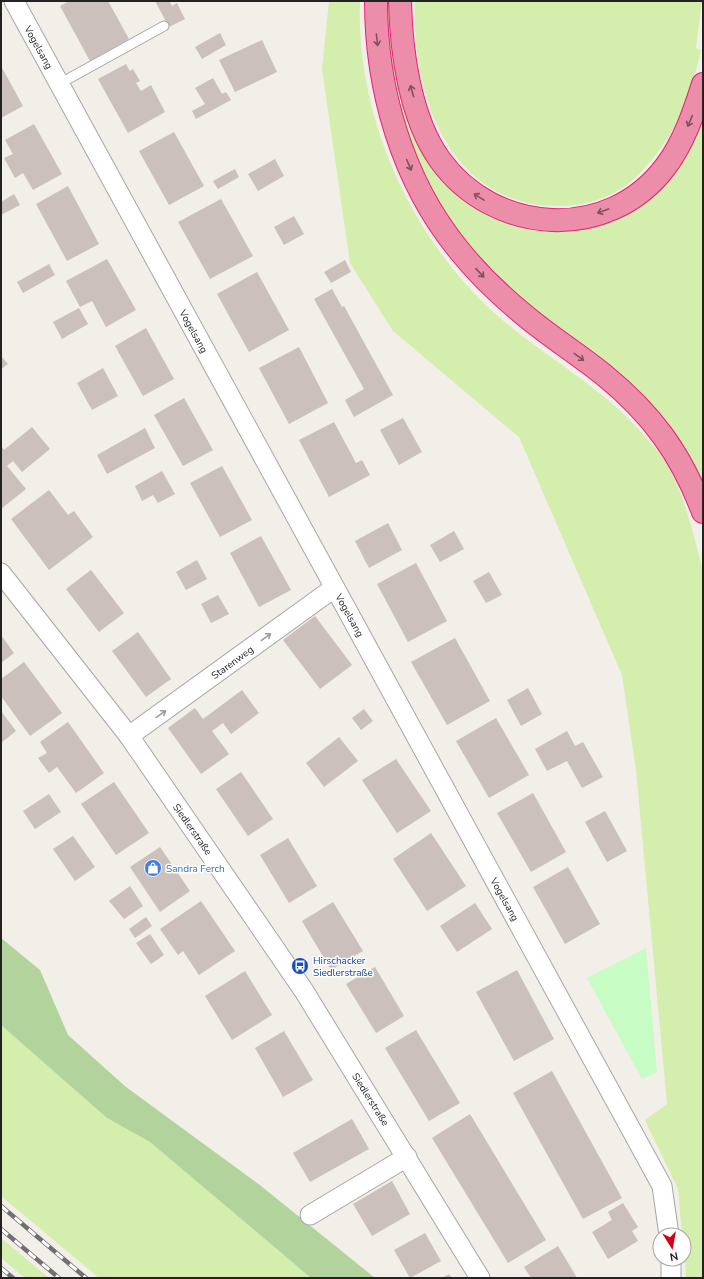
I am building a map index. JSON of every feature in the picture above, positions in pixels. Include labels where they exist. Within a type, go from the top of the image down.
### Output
[{"type":"highway","points":[[376,1],[376,30],[381,74],[392,119],[408,164],[427,203],[458,249],[499,293],[535,324],[604,374],[640,406],[667,438],[682,464],[703,512]]},
{"type":"highway","points":[[400,1],[401,39],[410,85],[423,130],[440,160],[466,189],[494,207],[524,217],[553,221],[581,218],[605,211],[627,201],[649,185],[666,166],[679,145],[691,119],[703,84]]},
{"type":"street","name":"Vogelsang","points":[[14,1],[662,1186],[668,1227]]},
{"type":"street","name":"Siedlerstraße","points":[[1,573],[129,736],[304,991],[480,1278]]},
{"type":"street","name":"Starenweg","points":[[129,736],[334,588]]},
{"type":"street","points":[[310,1215],[407,1157]]},
{"type":"street","points":[[671,1267],[672,1278]]},
{"type":"lane","points":[[59,84],[164,26]]},
{"type":"green space","points":[[329,1],[360,1],[361,47],[369,94],[382,140],[400,184],[423,227],[450,266],[482,301],[517,332],[583,380],[615,406],[644,435],[660,454],[670,470],[687,512],[703,571],[703,1278],[686,1278],[685,1267],[692,1267],[692,1227],[681,1227],[678,1189],[645,1120],[667,1104],[636,770],[622,675],[519,437],[393,331],[350,263],[322,69]]},
{"type":"green space","points":[[385,1],[390,1],[389,16],[391,45],[401,89],[410,117],[428,159],[438,174],[465,200],[480,210],[514,226],[532,230],[567,232],[613,220],[703,114],[703,485],[678,438],[656,410],[489,274],[439,204],[417,162],[406,134],[390,67]]},
{"type":"green space","points":[[415,1],[702,1],[696,48],[701,50],[692,85],[671,133],[651,162],[630,183],[610,195],[577,205],[555,206],[518,200],[487,186],[463,164],[443,137],[429,105],[420,71],[415,36]]},
{"type":"green space","points":[[1,938],[40,970],[68,1035],[126,1087],[261,1186],[375,1278],[311,1278],[150,1142],[107,1118],[1,1025]]},
{"type":"green space","points":[[646,948],[657,1072],[642,1079],[587,978]]},
{"type":"green space","points":[[1,1025],[107,1118],[150,1142],[311,1278],[99,1278],[1,1196]]},
{"type":"green space","points":[[1,1238],[49,1278],[25,1278],[1,1258]]},
{"type":"building","points":[[69,1],[108,1],[129,39],[90,61],[60,6]]},
{"type":"building","points":[[155,1],[169,1],[172,6],[177,3],[185,19],[169,27]]},
{"type":"building","points":[[220,33],[226,45],[202,59],[195,47]]},
{"type":"building","points":[[262,40],[277,72],[235,92],[219,60]]},
{"type":"building","points":[[126,64],[130,71],[133,69],[140,81],[136,83],[141,91],[151,85],[165,112],[128,133],[98,79]]},
{"type":"building","points":[[1,66],[23,106],[1,118]]},
{"type":"building","points":[[213,78],[222,94],[226,92],[231,100],[196,119],[192,111],[205,104],[195,88]]},
{"type":"building","points":[[34,124],[62,174],[33,190],[23,173],[15,178],[4,158],[13,154],[5,140]]},
{"type":"building","points":[[174,132],[204,186],[169,205],[139,151]]},
{"type":"building","points":[[275,159],[284,176],[258,191],[248,174]]},
{"type":"building","points":[[235,169],[239,177],[218,189],[213,181]]},
{"type":"building","points":[[68,186],[99,244],[67,261],[36,204]]},
{"type":"building","points":[[14,194],[20,205],[1,215],[1,202]]},
{"type":"building","points":[[221,199],[253,256],[210,279],[178,222]]},
{"type":"building","points":[[294,216],[304,234],[284,245],[274,227]]},
{"type":"building","points":[[107,259],[136,310],[106,327],[92,301],[80,307],[66,281]]},
{"type":"building","points":[[345,260],[351,272],[331,283],[324,272]]},
{"type":"building","points":[[49,264],[55,275],[23,293],[17,282]]},
{"type":"building","points":[[257,272],[289,330],[249,352],[217,294]]},
{"type":"building","points":[[332,289],[342,307],[344,306],[393,395],[354,417],[345,400],[364,389],[314,299]]},
{"type":"building","points":[[79,308],[88,324],[62,339],[53,322]]},
{"type":"building","points":[[146,328],[174,379],[143,396],[115,346]]},
{"type":"building","points":[[299,347],[328,403],[289,424],[259,368]]},
{"type":"building","points":[[1,356],[8,364],[1,369]]},
{"type":"building","points":[[103,368],[118,396],[92,410],[77,383]]},
{"type":"building","points":[[184,398],[213,450],[183,466],[154,415]]},
{"type":"building","points":[[403,418],[422,452],[399,465],[380,430]]},
{"type":"building","points":[[334,422],[356,463],[362,460],[370,475],[329,497],[299,440]]},
{"type":"building","points":[[32,427],[50,449],[22,472],[13,461],[7,466],[26,489],[1,509],[1,446],[4,450]]},
{"type":"building","points":[[145,428],[155,448],[107,474],[97,455]]},
{"type":"building","points":[[222,466],[252,520],[220,537],[190,483]]},
{"type":"building","points":[[162,471],[175,494],[158,503],[153,495],[142,501],[135,486]]},
{"type":"building","points":[[49,490],[68,515],[74,511],[93,537],[49,570],[11,519]]},
{"type":"building","points":[[388,523],[402,550],[369,568],[355,541]]},
{"type":"building","points":[[454,531],[464,549],[440,562],[430,545]]},
{"type":"building","points":[[261,536],[291,590],[259,607],[230,553]]},
{"type":"building","points":[[197,560],[207,579],[186,590],[176,572]]},
{"type":"building","points":[[416,563],[447,621],[408,642],[377,584]]},
{"type":"building","points":[[91,570],[124,613],[99,632],[66,589]]},
{"type":"building","points":[[489,572],[502,595],[486,603],[473,581]]},
{"type":"building","points":[[218,595],[229,614],[211,623],[201,604]]},
{"type":"building","points":[[315,616],[352,665],[320,689],[283,640]]},
{"type":"building","points":[[138,632],[171,679],[146,697],[112,651]]},
{"type":"building","points":[[1,635],[14,653],[1,663]]},
{"type":"building","points":[[455,638],[490,701],[447,725],[411,662]]},
{"type":"building","points":[[24,662],[62,713],[30,736],[1,696],[1,679]]},
{"type":"building","points":[[528,688],[542,714],[521,726],[507,700]]},
{"type":"building","points":[[242,690],[259,713],[231,734],[223,723],[212,731],[229,754],[201,774],[168,728],[195,708],[203,719]]},
{"type":"building","points":[[364,709],[373,721],[361,730],[352,718]]},
{"type":"building","points":[[1,711],[16,731],[1,743]]},
{"type":"building","points":[[496,718],[529,775],[489,798],[456,741]]},
{"type":"building","points":[[68,722],[104,773],[76,793],[57,767],[49,773],[38,758],[47,753],[40,742]]},
{"type":"building","points":[[567,731],[575,746],[583,742],[603,777],[582,788],[567,761],[547,771],[535,749]]},
{"type":"building","points":[[339,737],[358,761],[324,787],[306,763]]},
{"type":"building","points":[[396,759],[431,811],[397,833],[362,780]]},
{"type":"building","points":[[241,772],[273,819],[248,836],[216,789]]},
{"type":"building","points":[[114,782],[149,833],[116,855],[81,804]]},
{"type":"building","points":[[533,793],[566,852],[531,872],[497,813]]},
{"type":"building","points":[[49,794],[61,812],[35,829],[23,811]]},
{"type":"building","points":[[605,811],[627,851],[607,862],[585,822]]},
{"type":"building","points":[[431,833],[466,886],[427,911],[393,859]]},
{"type":"building","points":[[73,836],[95,867],[75,881],[53,849]]},
{"type":"building","points":[[288,838],[317,886],[289,903],[260,855]]},
{"type":"building","points":[[160,847],[190,891],[160,912],[130,867]]},
{"type":"building","points":[[568,867],[600,924],[565,944],[533,887]]},
{"type":"building","points":[[130,886],[143,906],[124,919],[109,901]]},
{"type":"building","points":[[201,901],[235,951],[199,975],[183,951],[178,955],[160,929]]},
{"type":"building","points":[[333,902],[363,951],[331,970],[302,921]]},
{"type":"building","points":[[475,903],[492,929],[457,952],[440,926]]},
{"type":"building","points":[[146,917],[152,926],[135,938],[129,929]]},
{"type":"building","points":[[150,934],[164,955],[151,964],[136,943]]},
{"type":"building","points":[[375,967],[404,1016],[376,1033],[346,984]]},
{"type":"building","points":[[517,970],[554,1039],[514,1061],[476,992]]},
{"type":"building","points":[[245,971],[272,1015],[232,1040],[205,996]]},
{"type":"building","points":[[416,1030],[460,1103],[429,1121],[385,1048]]},
{"type":"building","points":[[284,1031],[313,1080],[283,1097],[255,1048]]},
{"type":"building","points":[[552,1071],[622,1198],[583,1219],[513,1093]]},
{"type":"building","points":[[470,1114],[546,1240],[508,1263],[432,1138]]},
{"type":"building","points":[[352,1119],[369,1149],[310,1182],[293,1153]]},
{"type":"building","points":[[392,1181],[410,1214],[372,1236],[353,1204]]},
{"type":"building","points":[[623,1203],[638,1227],[632,1231],[638,1241],[608,1259],[592,1232],[612,1220],[608,1212]]},
{"type":"building","points":[[425,1233],[441,1261],[410,1278],[394,1250]]},
{"type":"building","points":[[558,1246],[577,1278],[531,1278],[524,1267]]},
{"type":"building","points":[[449,1274],[452,1278],[442,1278]]},
{"type":"railway","points":[[1,1206],[86,1278]]},
{"type":"railway","points":[[1,1229],[59,1278]]},
{"type":"railway","points":[[1,1268],[13,1278]]},
{"type":"place","name":"Sandra Ferch","points":[[153,868]]},
{"type":"place","name":"Hirschacker Siedlerstraße","points":[[300,966]]}]
